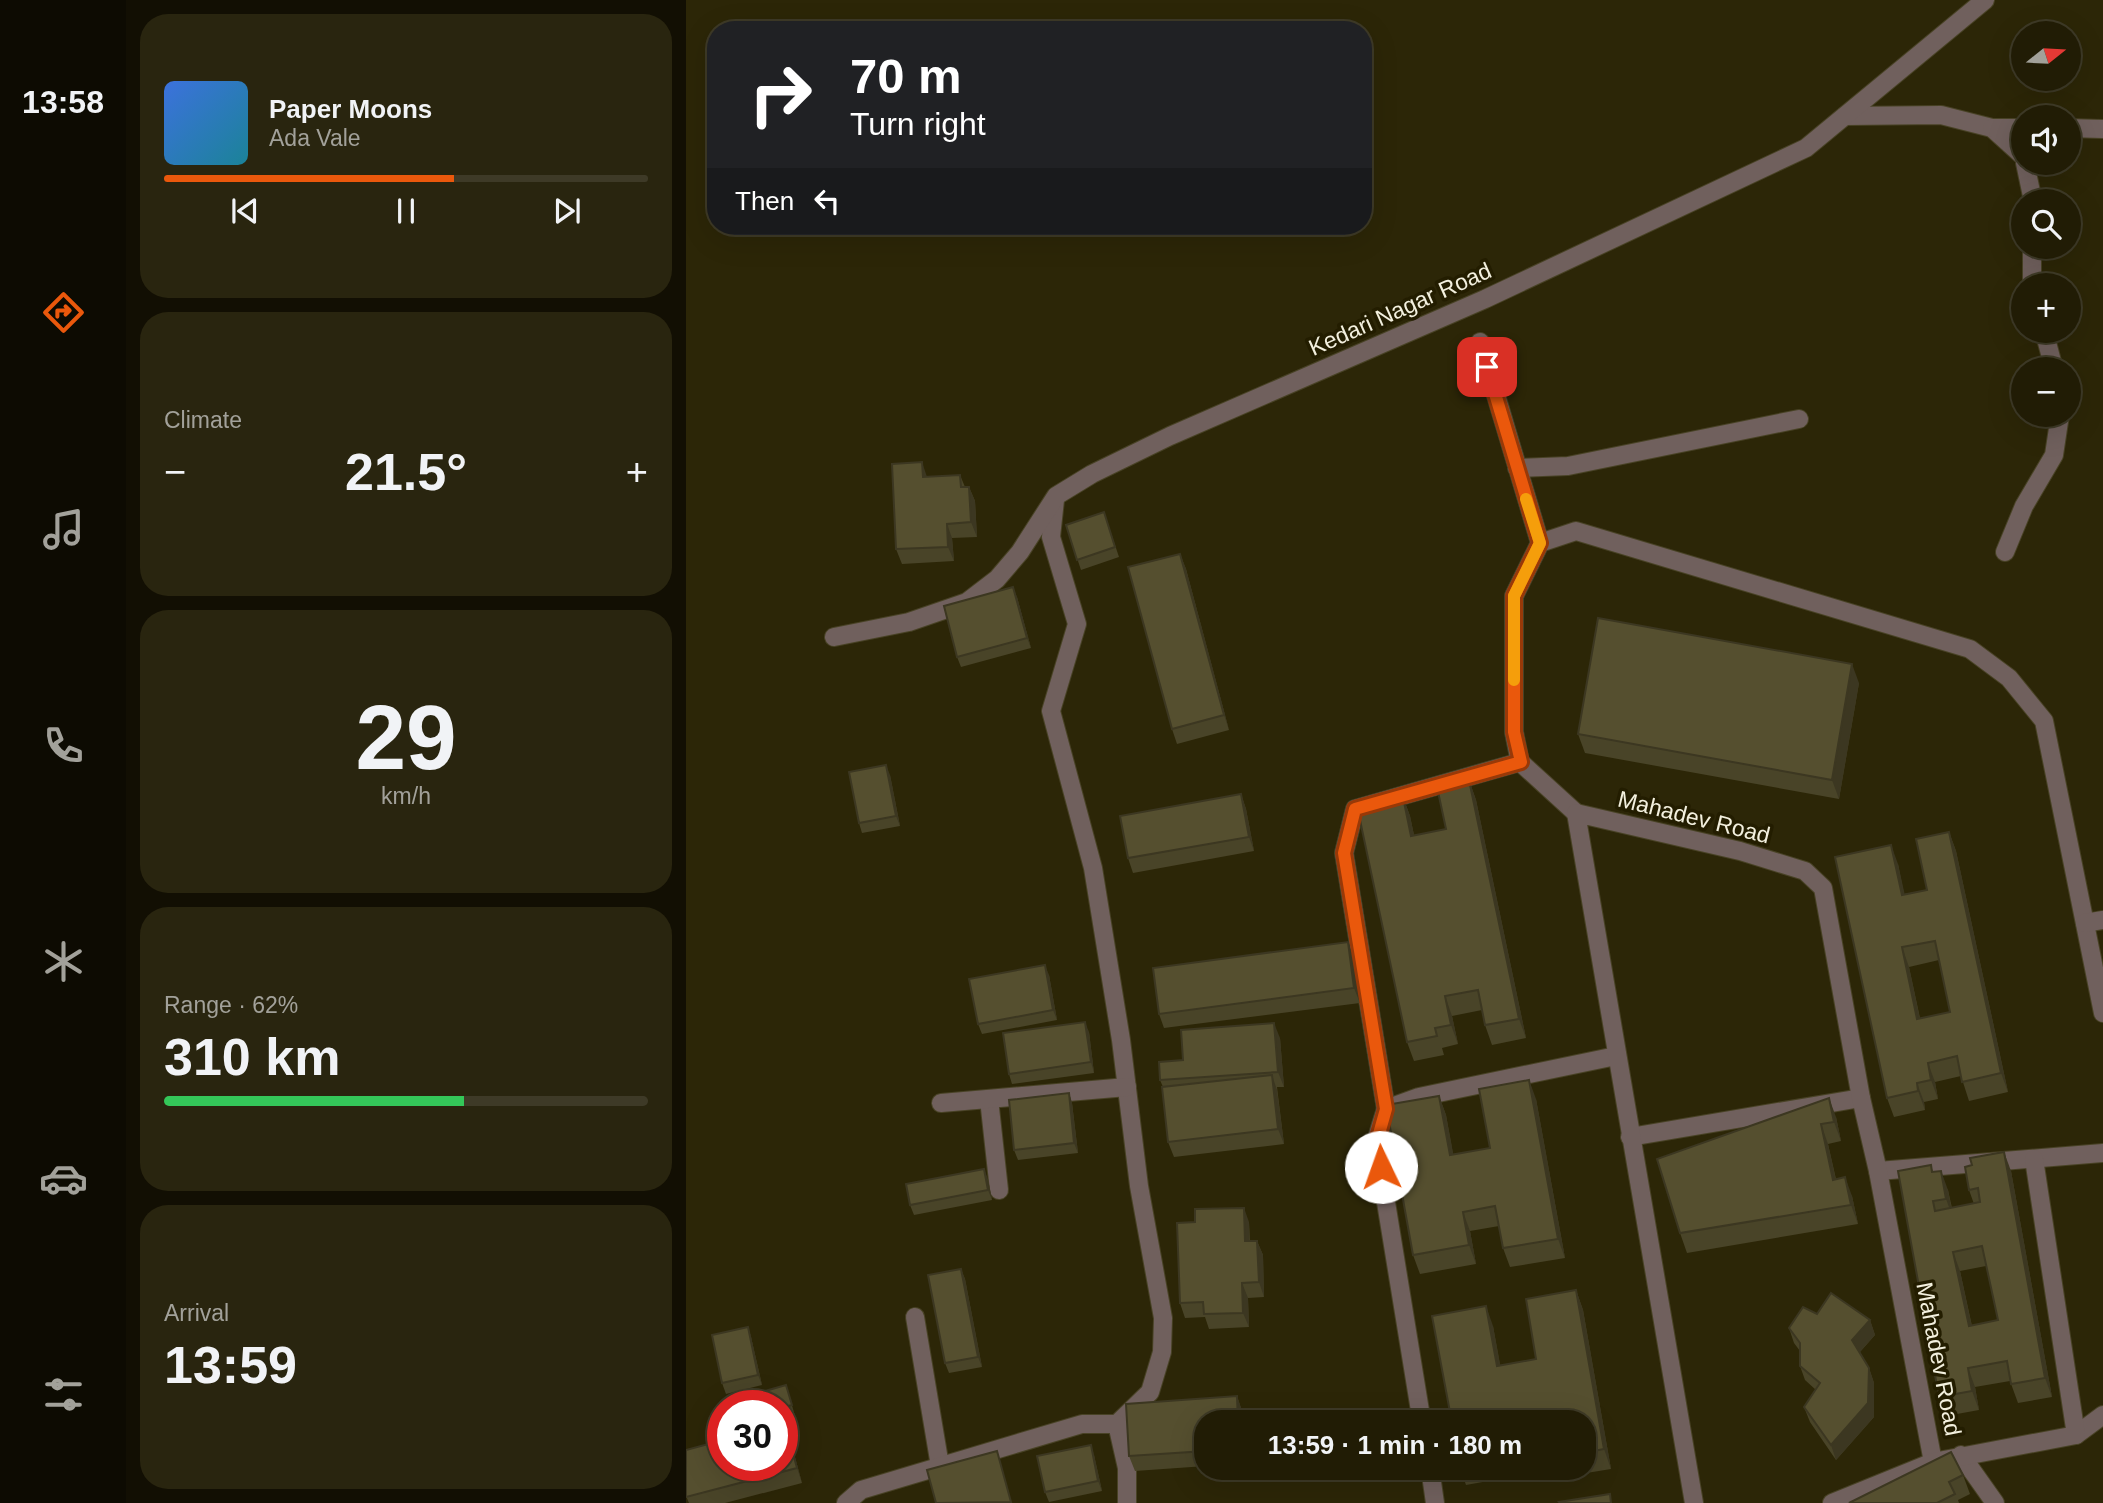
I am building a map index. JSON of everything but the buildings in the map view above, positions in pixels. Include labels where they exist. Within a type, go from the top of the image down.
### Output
[{"type":"street","name":"Kedari Nagar Road","points":[[834,637],[909,622],[967,602],[997,579],[1020,552],[1056,496],[1092,474],[1170,436],[1478,303],[1805,148],[1985,0]]},
{"type":"street","points":[[1845,116],[1941,115],[1992,128],[2011,128]]},
{"type":"street","points":[[1992,128],[2011,145]]},
{"type":"street","points":[[2081,128],[2103,129]]},
{"type":"street","points":[[1480,342],[1540,543],[1514,596],[1514,732],[1521,762],[1576,813],[1693,1503]]},
{"type":"street","points":[[1517,468],[1568,466],[1799,419]]},
{"type":"street","points":[[2005,552],[2024,506],[2054,454],[2058,427]]},
{"type":"street","points":[[845,1503],[861,1490],[1083,1424],[1117,1424],[1150,1392],[1162,1352],[1163,1318],[1139,1185],[1127,1087],[1093,868],[1051,711],[1077,624],[1051,537],[1056,496]]},
{"type":"street","points":[[1540,543],[1576,531],[1970,649],[2009,678],[2043,721],[2103,1013]]},
{"type":"street","points":[[1420,1410],[1377,1141],[1386,1109],[1344,853],[1355,809],[1521,762]]},
{"type":"street","name":"Mahadev Road","points":[[1576,813],[1740,851],[1805,871],[1823,888],[1861,1098],[1878,1171],[1933,1462],[1961,1455],[1995,1503]]},
{"type":"street","points":[[2085,923],[2103,920]]},
{"type":"street","points":[[1386,1109],[1419,1097],[1616,1056]]},
{"type":"street","points":[[941,1103],[1127,1087]]},
{"type":"street","points":[[1630,1137],[1861,1098]]},
{"type":"street","points":[[989,1099],[999,1190]]},
{"type":"street","points":[[1878,1171],[2103,1153]]},
{"type":"street","points":[[2034,1158],[2076,1435]]},
{"type":"street","points":[[915,1317],[940,1466]]},
{"type":"street","points":[[1961,1455],[2076,1435],[2103,1415]]},
{"type":"street","points":[[1117,1424],[1127,1468],[1127,1503]]},
{"type":"street","points":[[1832,1503],[1933,1462]]},
{"type":"street","points":[[1432,1480],[1435,1503]]},
{"type":"slow traffic","points":[[1514,680],[1514,596],[1540,543],[1526,499]]},
{"type":"route","points":[[1381,1167],[1377,1141],[1386,1109],[1344,853],[1355,809],[1521,762],[1514,732],[1514,596],[1540,543],[1487,367]]}]
